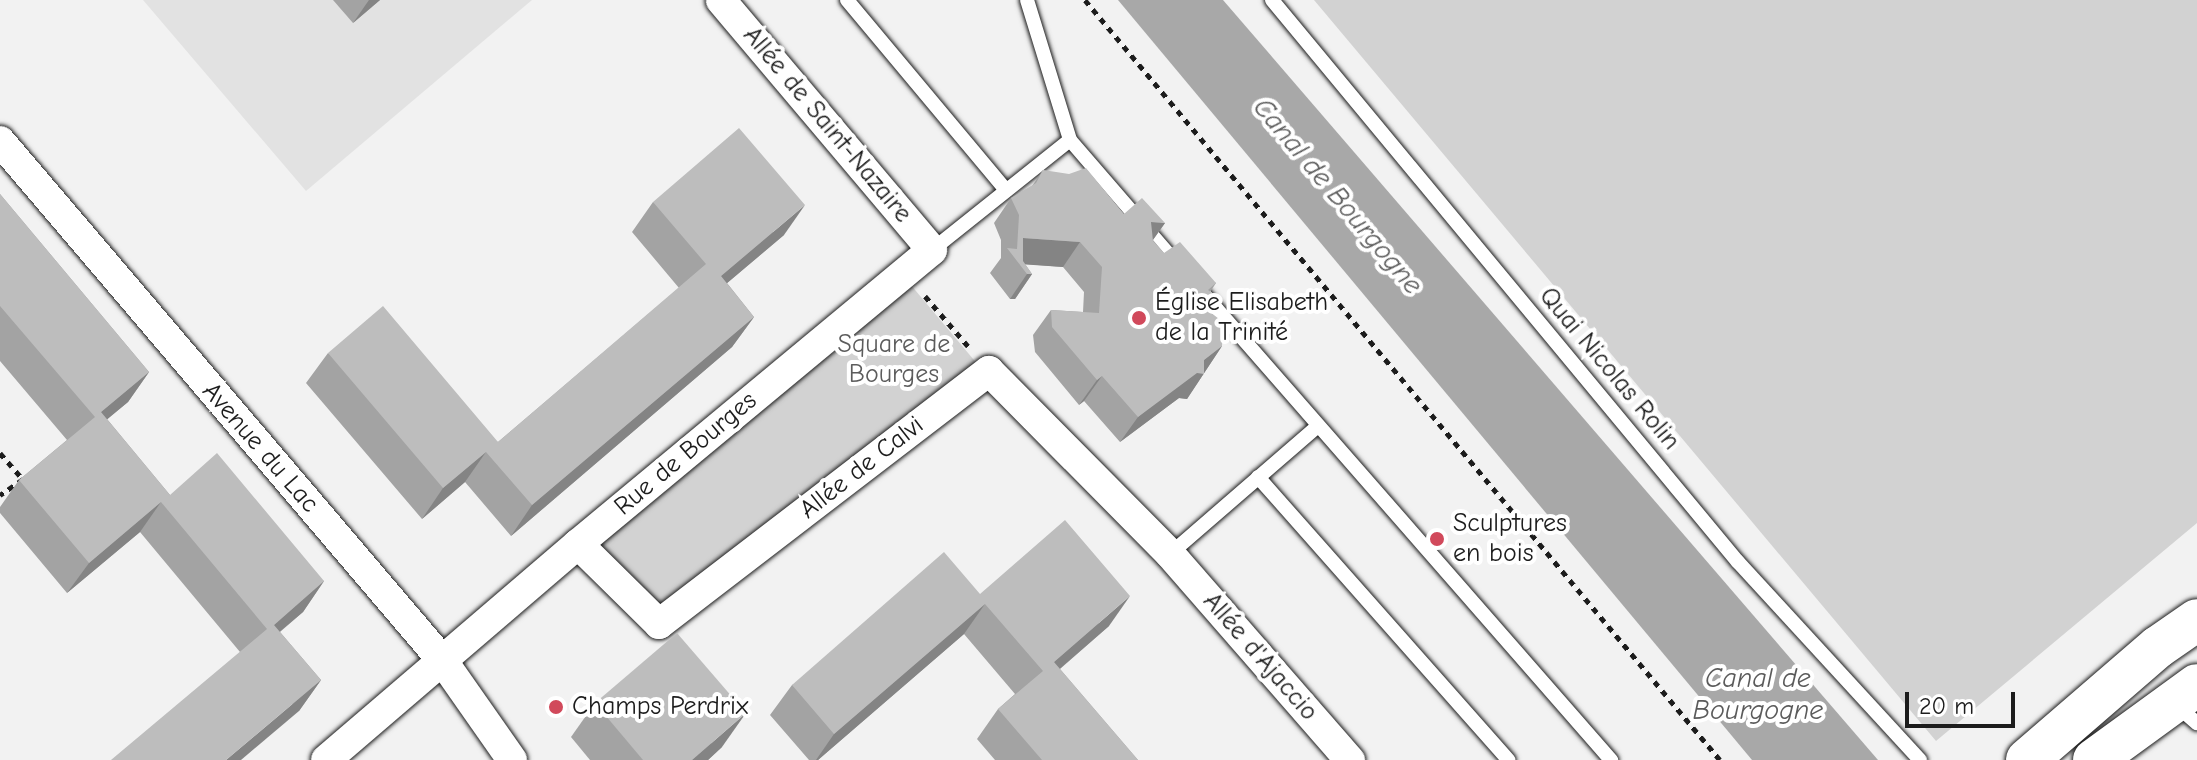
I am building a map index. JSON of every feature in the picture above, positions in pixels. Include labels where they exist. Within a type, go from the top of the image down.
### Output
[{"type":"main road","points":[[2027,760],[2163,643],[2197,607]]},
{"type":"main road","points":[[2163,643],[2197,620]]},
{"type":"main road","points":[[2104,751],[2189,703]]},
{"type":"street","name":"Allée de Saint-Nazaire","points":[[721,0],[932,250]]},
{"type":"street","name":"Avenue du Lac","points":[[0,141],[442,660],[512,760]]},
{"type":"street","name":"Rue de Bourges","points":[[326,760],[578,544],[932,250]]},
{"type":"street","name":"Allée de Calvi","points":[[578,544],[659,624],[989,371]]},
{"type":"street","points":[[989,371],[1170,554]]},
{"type":"street","name":"Allée d'Ajaccio","points":[[1170,554],[1350,760]]},
{"type":"lane","points":[[847,0],[1006,190]]},
{"type":"lane","points":[[1027,0],[1070,140],[1611,760]]},
{"type":"lane","name":"Quai Nicolas Rolin","points":[[1272,0],[1738,562],[1920,760]]},
{"type":"lane","points":[[932,250],[1070,140]]},
{"type":"lane","points":[[1170,554],[1318,426]]},
{"type":"lane","points":[[1258,477],[1508,760]]},
{"type":"path","points":[[1085,0],[1720,760]]},
{"type":"path","points":[[905,273],[989,371]]},
{"type":"path","points":[[0,453],[23,479],[0,495]]},
{"type":"shaded area","points":[[143,0],[532,0],[306,191]]},
{"type":"green space","points":[[1314,0],[2197,0],[2197,523],[1936,741]]},
{"type":"green space","name":"Square de Bourges","points":[[905,278],[979,366],[658,609],[588,544]]},
{"type":"water","name":"Canal de Bourgogne","points":[[1118,0],[1223,0],[1878,760],[1752,760]]},
{"type":"building","points":[[739,128],[805,205],[721,276],[754,317],[532,505],[486,452],[443,488],[328,353],[383,306],[498,442],[706,264],[653,202]]},
{"type":"building","name":"Église Elisabeth de la Trinité","points":[[1086,168],[1124,214],[1142,198],[1165,223],[1151,222],[1153,241],[1164,253],[1180,242],[1216,283],[1208,290],[1216,296],[1210,312],[1223,322],[1222,346],[1204,360],[1204,374],[1197,373],[1138,417],[1102,376],[1097,380],[1052,327],[1051,310],[1099,313],[1102,267],[1080,242],[1023,238],[1023,261],[1032,274],[1027,274],[1007,248],[1017,249],[1019,215],[1011,198],[1036,183],[1043,170],[1069,174]]},
{"type":"building","points":[[0,194],[149,372],[101,412],[170,495],[217,453],[324,581],[274,625],[321,680],[226,760],[111,760],[267,629],[161,502],[89,563],[19,480],[95,417],[0,306]]},
{"type":"building","points":[[1065,520],[1130,596],[1054,662],[1138,760],[1042,760],[998,709],[1043,671],[985,604],[834,734],[792,685],[944,552],[980,594]]},
{"type":"building","points":[[677,633],[746,713],[692,760],[643,760],[595,703]]},
{"type":"place","name":"Église Elisabeth de la Trinité","points":[[1139,318]]},
{"type":"place","name":"Sculptures en bois","points":[[1437,539]]},
{"type":"place","name":"Champs Perdrix","points":[[556,707]]}]
